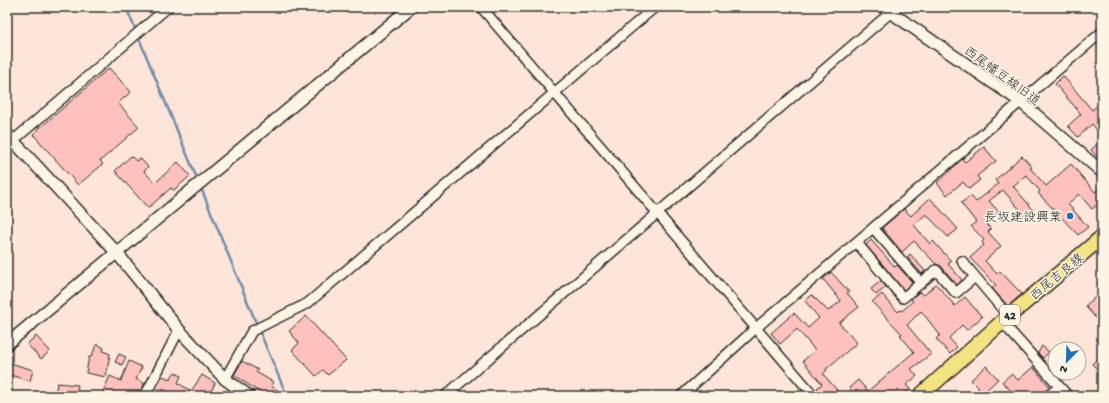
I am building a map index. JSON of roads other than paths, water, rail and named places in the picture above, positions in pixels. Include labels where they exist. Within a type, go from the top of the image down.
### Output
[{"type":"main road","name":"西尾吉良線","points":[[920,396],[1005,320],[1102,237]]},
{"type":"street","points":[[168,7],[9,140],[117,253],[179,330],[225,379],[249,396]]},
{"type":"street","points":[[7,344],[411,7]]},
{"type":"street","points":[[481,7],[814,396]]},
{"type":"street","points":[[225,379],[253,331],[308,303],[655,7]]},
{"type":"street","points":[[446,396],[890,9]]},
{"type":"street","name":"西尾幡豆線旧道","points":[[890,9],[1020,102],[1102,172]]},
{"type":"street","points":[[681,396],[756,328],[874,229],[1102,32]]},
{"type":"street","points":[[874,229],[921,283]]},
{"type":"street","points":[[857,243],[903,298],[936,270],[956,293],[975,277]]},
{"type":"street","points":[[962,261],[1005,320],[1058,386],[1068,396]]},
{"type":"street","points":[[145,396],[179,330]]},
{"type":"street","points":[[1048,396],[1058,386]]},
{"type":"waterway","points":[[126,7],[136,31]]},
{"type":"waterway","points":[[138,36],[198,181]]},
{"type":"waterway","points":[[201,188],[257,325]]},
{"type":"waterway","points":[[259,330],[287,396]]},
{"type":"place","name":"長坂建設興業","points":[[1070,216]]}]
